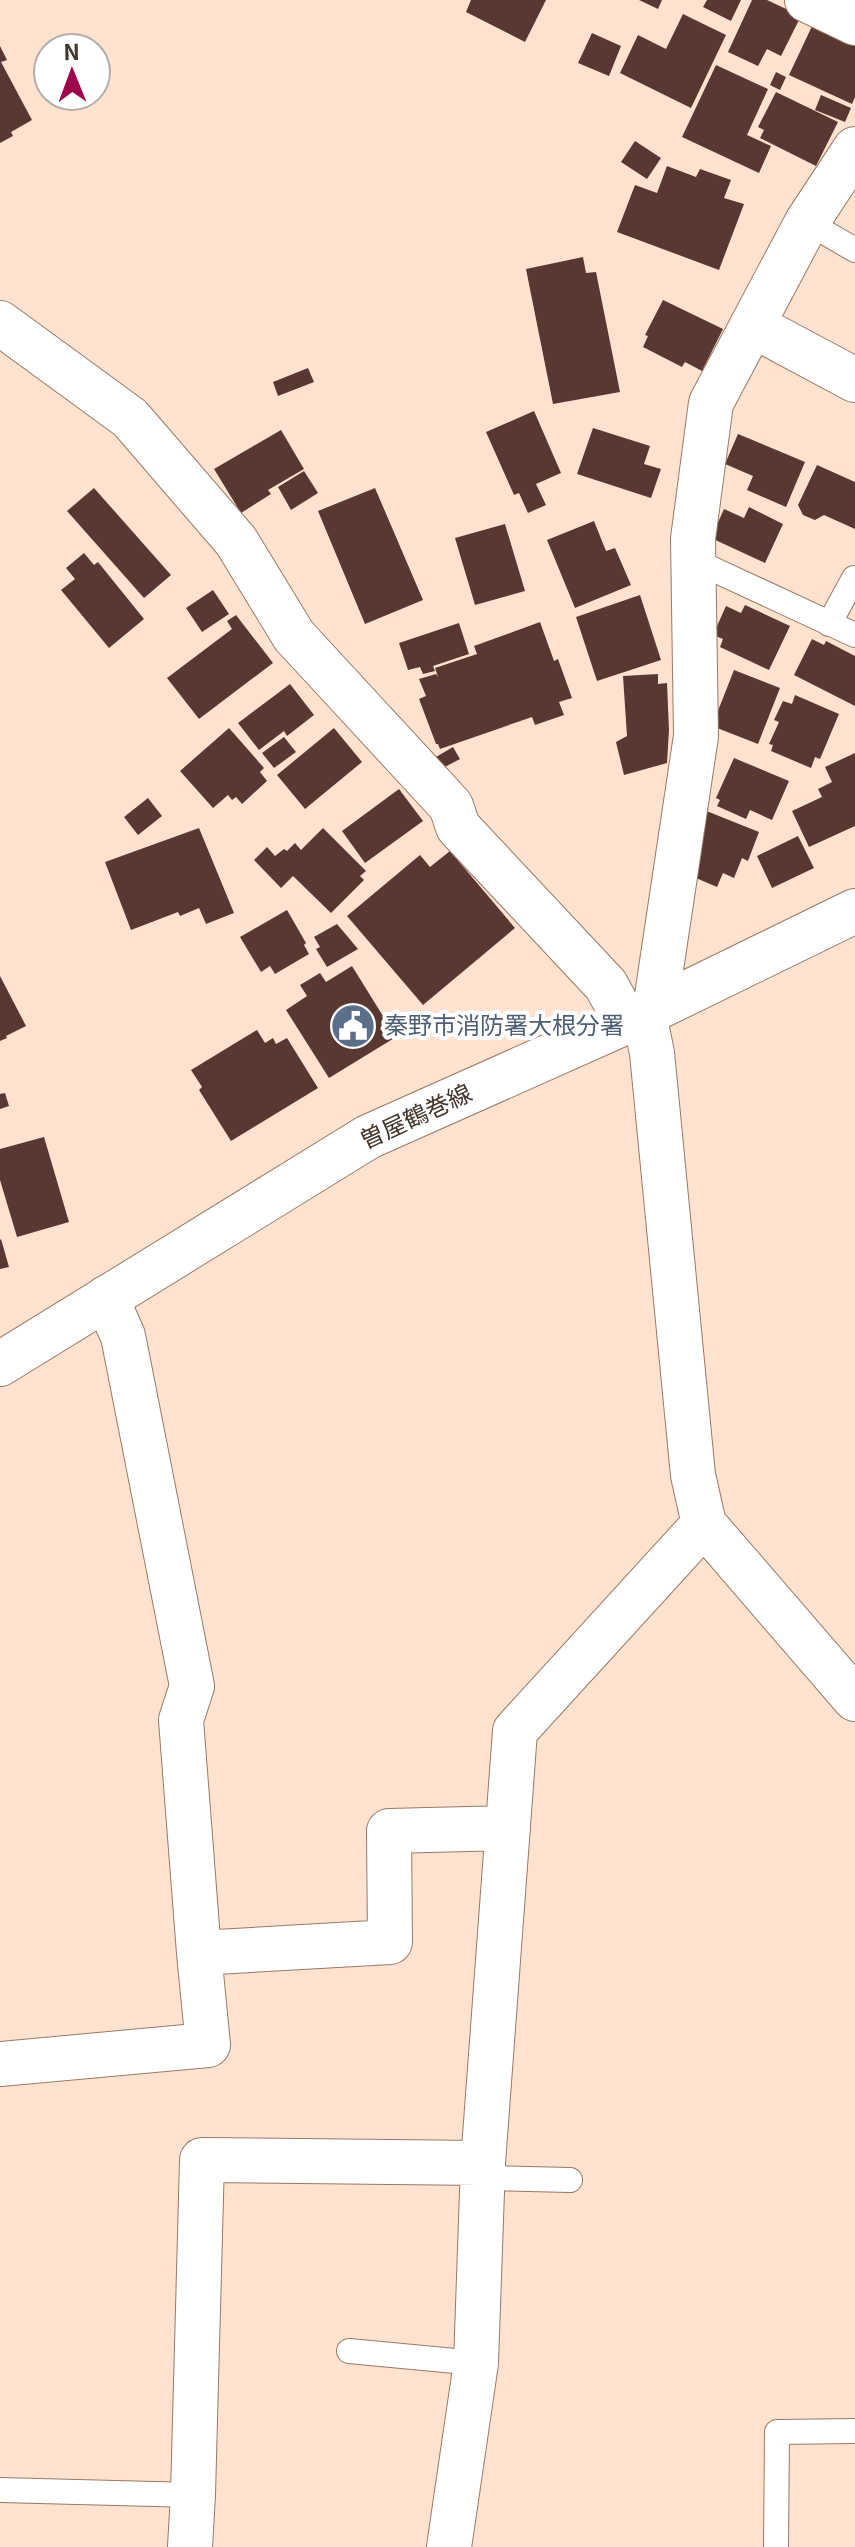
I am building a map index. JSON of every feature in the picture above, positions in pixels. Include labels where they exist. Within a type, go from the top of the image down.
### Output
[{"type":"street","points":[[807,0],[855,23]]},
{"type":"street","points":[[855,149],[807,222],[711,403],[693,539],[696,736],[641,1015],[652,1053],[693,1475],[704,1524],[855,1699]]},
{"type":"street","points":[[0,323],[130,418],[236,541],[294,636],[451,806],[458,827],[606,985],[641,1015]]},
{"type":"street","points":[[752,325],[855,380]]},
{"type":"street","name":"曽屋鶴巻線","points":[[0,1364],[368,1137],[641,1015],[855,911]]},
{"type":"street","points":[[0,2064],[208,2045],[181,1720],[192,1686],[123,1336],[106,1298]]},
{"type":"street","points":[[449,2547],[476,2363],[483,2171],[515,1731],[704,1524]]},
{"type":"street","points":[[199,1953],[390,1942],[389,1831],[508,1828]]},
{"type":"street","points":[[190,2547],[202,2160],[483,2171]]},
{"type":"lane","points":[[807,222],[855,250]]},
{"type":"lane","points":[[693,560],[855,635]]},
{"type":"lane","points":[[829,624],[854,578]]},
{"type":"lane","points":[[483,2171],[570,2180]]},
{"type":"lane","points":[[349,2351],[476,2363]]},
{"type":"lane","points":[[776,2547],[777,2432],[855,2431]]},
{"type":"lane","points":[[0,2490],[193,2495]]},
{"type":"building","points":[[471,0],[546,0],[525,42],[466,12]]},
{"type":"building","points":[[639,0],[662,0],[658,9]]},
{"type":"building","points":[[707,0],[741,0],[731,21],[703,7]]},
{"type":"building","points":[[752,0],[767,0],[801,16],[781,56],[767,49],[758,66],[728,52]]},
{"type":"building","points":[[683,14],[726,35],[691,108],[620,73],[638,35],[666,49]]},
{"type":"building","points":[[813,24],[855,45],[855,97],[852,104],[789,75]]},
{"type":"building","points":[[592,33],[621,46],[609,76],[578,63]]},
{"type":"building","points":[[0,46],[7,60],[1,62],[32,120],[11,132],[13,136],[0,143]]},
{"type":"building","points":[[716,65],[768,89],[747,135],[771,146],[759,173],[682,137]]},
{"type":"building","points":[[776,72],[786,77],[780,90],[770,85]]},
{"type":"building","points":[[776,92],[838,122],[816,166],[760,138],[764,130],[758,127]]},
{"type":"building","points":[[821,95],[851,108],[845,122],[815,110]]},
{"type":"building","points":[[635,141],[661,158],[647,179],[621,162]]},
{"type":"building","points":[[667,166],[696,177],[700,169],[731,180],[724,198],[744,204],[719,270],[617,232],[635,185],[657,193]]},
{"type":"building","points":[[583,257],[586,273],[596,272],[620,392],[553,404],[526,269]]},
{"type":"building","points":[[663,300],[723,329],[702,371],[685,362],[682,367],[643,347],[648,336],[645,335]]},
{"type":"building","points":[[308,368],[314,382],[278,396],[273,382]]},
{"type":"building","points":[[534,411],[561,473],[536,484],[546,505],[528,513],[519,493],[514,495],[486,432]]},
{"type":"building","points":[[593,428],[650,446],[644,464],[661,469],[651,498],[577,474]]},
{"type":"building","points":[[281,430],[304,469],[268,490],[271,494],[241,513],[214,469]]},
{"type":"building","points":[[738,434],[805,462],[786,507],[747,490],[753,476],[725,464]]},
{"type":"building","points":[[817,465],[855,482],[855,529],[824,515],[815,520],[803,515],[798,505]]},
{"type":"building","points":[[304,471],[318,493],[291,510],[278,487]]},
{"type":"building","points":[[94,488],[171,575],[144,598],[67,511]]},
{"type":"building","points":[[375,488],[423,600],[365,624],[318,511]]},
{"type":"building","points":[[749,507],[783,524],[765,563],[711,538],[724,509],[744,518]]},
{"type":"building","points":[[594,521],[606,551],[615,548],[631,585],[575,608],[547,540]]},
{"type":"building","points":[[505,524],[525,591],[475,605],[455,538]]},
{"type":"building","points":[[84,553],[94,565],[98,562],[144,619],[109,648],[61,590],[75,579],[66,568]]},
{"type":"building","points":[[213,590],[229,614],[202,632],[186,608]]},
{"type":"building","points":[[640,595],[661,660],[597,681],[576,617]]},
{"type":"building","points":[[745,605],[790,626],[769,670],[720,647],[723,639],[713,635],[726,606],[741,613]]},
{"type":"building","points":[[236,615],[273,663],[199,719],[167,678],[232,629],[227,621]]},
{"type":"building","points":[[540,622],[572,698],[559,702],[564,715],[535,725],[532,717],[440,749],[419,699],[426,696],[419,679],[436,674],[438,677],[435,668],[477,654],[474,646]]},
{"type":"building","points":[[459,623],[469,654],[433,666],[435,671],[423,674],[420,667],[408,670],[399,643]]},
{"type":"building","points":[[812,639],[824,645],[826,641],[855,656],[855,706],[794,675]]},
{"type":"building","points":[[734,670],[780,688],[758,744],[712,726]]},
{"type":"building","points":[[658,674],[658,684],[667,683],[667,763],[624,775],[616,742],[627,736],[623,676]]},
{"type":"building","points":[[290,684],[314,715],[287,736],[284,731],[259,750],[238,723]]},
{"type":"building","points":[[795,695],[839,714],[820,759],[815,757],[811,768],[771,751],[773,745],[769,744],[779,722],[774,720],[783,701],[792,704]]},
{"type":"building","points":[[229,728],[264,768],[260,772],[267,781],[242,804],[236,797],[232,800],[228,795],[213,808],[180,771]]},
{"type":"building","points":[[334,728],[362,762],[305,809],[277,775]]},
{"type":"building","points":[[284,737],[296,752],[274,768],[262,753]]},
{"type":"building","points":[[453,747],[460,759],[443,768],[436,757]]},
{"type":"building","points":[[855,753],[855,826],[809,847],[792,811],[822,797],[818,789],[832,782],[825,767]]},
{"type":"building","points":[[734,758],[789,781],[772,820],[750,810],[746,819],[717,806],[720,800],[716,798]]},
{"type":"building","points":[[399,789],[423,821],[365,863],[342,831]]},
{"type":"building","points":[[148,798],[162,816],[138,835],[124,817]]},
{"type":"building","points":[[704,810],[759,832],[748,861],[742,858],[734,878],[723,873],[717,887],[689,875]]},
{"type":"building","points":[[199,828],[234,913],[206,924],[199,908],[180,916],[178,912],[131,930],[105,862]]},
{"type":"building","points":[[323,828],[366,871],[360,876],[364,880],[331,913],[293,876],[281,888],[254,860],[267,847],[275,856],[295,843],[301,850]]},
{"type":"building","points":[[798,836],[814,868],[772,888],[757,856]]},
{"type":"building","points":[[450,851],[515,928],[423,1005],[347,916],[420,855],[430,867]]},
{"type":"building","points":[[287,910],[309,954],[275,974],[270,966],[261,972],[240,937]]},
{"type":"building","points":[[337,924],[358,949],[327,967],[316,949],[320,947],[314,937]]},
{"type":"building","points":[[352,966],[396,1037],[329,1078],[286,1010],[307,996],[300,985],[320,973],[326,982]]},
{"type":"building","points":[[0,976],[26,1026],[0,1041]]},
{"type":"building","points":[[257,1030],[265,1043],[273,1038],[276,1044],[287,1038],[318,1088],[231,1141],[199,1090],[202,1087],[191,1070]]},
{"type":"building","points":[[5,1093],[9,1106],[0,1109],[0,1094]]},
{"type":"building","points":[[44,1137],[69,1222],[17,1237],[0,1180],[0,1149]]},
{"type":"building","points":[[0,1240],[9,1267],[0,1269]]},
{"type":"place","name":"秦野市消防署大根分署","points":[[353,1026]]}]
